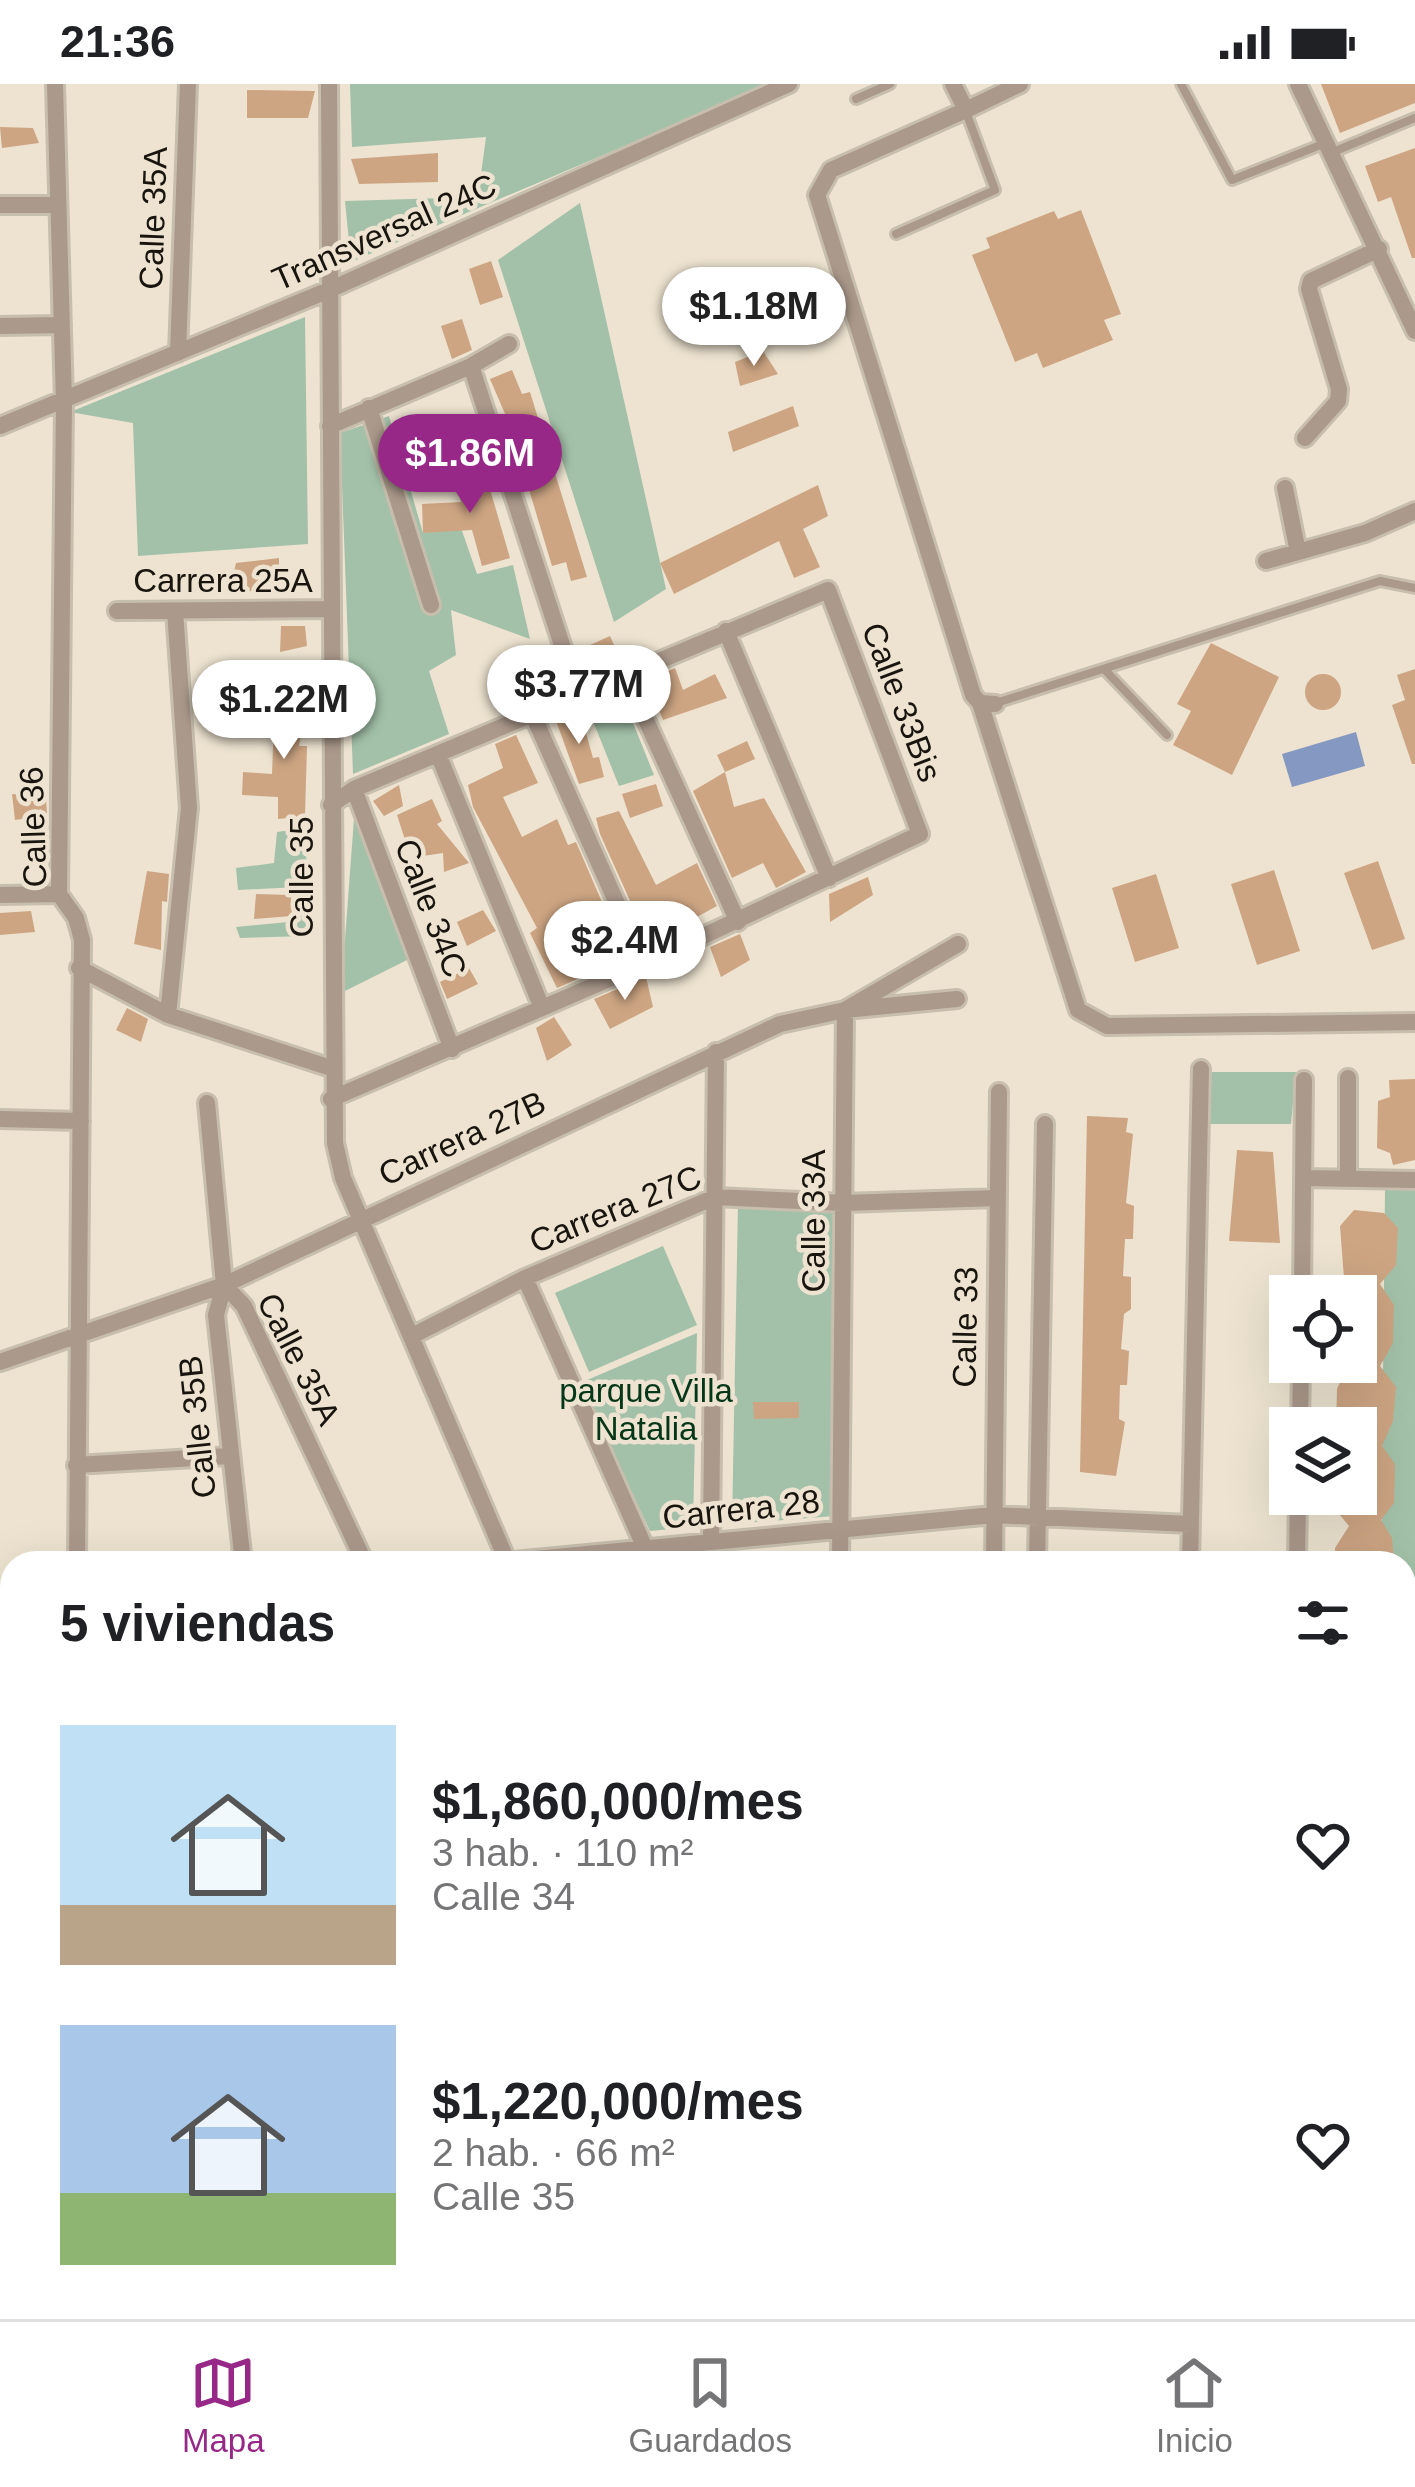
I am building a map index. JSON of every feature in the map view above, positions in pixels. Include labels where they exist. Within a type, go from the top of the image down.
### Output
[{"type":"street","name":"Calle 36","points":[[55,84],[64,401],[59,895],[76,918],[82,940],[77,1551]]},
{"type":"street","name":"Calle 35A","points":[[178,353],[188,84]]},
{"type":"street","name":"Calle 35","points":[[329,84],[331,1099],[343,1178],[503,1551]]},
{"type":"street","name":"Transversal 24C","points":[[0,426],[329,290],[789,84]]},
{"type":"street","points":[[953,84],[965,110]]},
{"type":"street","points":[[1020,84],[831,170],[817,195],[973,695],[988,703],[1078,1010],[1088,1020],[1123,1026],[1415,1022]]},
{"type":"street","points":[[1298,84],[1415,331]]},
{"type":"street","points":[[0,205],[57,206]]},
{"type":"street","points":[[1305,438],[1330,412],[1339,389],[1309,290],[1311,281],[1379,250]]},
{"type":"street","points":[[0,326],[62,325]]},
{"type":"street","points":[[330,426],[471,366],[509,344]]},
{"type":"street","points":[[471,366],[578,694]]},
{"type":"street","points":[[369,408],[431,605]]},
{"type":"street","points":[[1285,488],[1298,552]]},
{"type":"street","points":[[1266,562],[1415,511]]},
{"type":"street","name":"Calle 33Bis","points":[[726,631],[828,590],[920,834],[829,878]]},
{"type":"street","name":"Carrera 25A","points":[[117,611],[330,609]]},
{"type":"street","points":[[168,1015],[189,808],[176,610]]},
{"type":"street","points":[[331,806],[354,789],[726,631],[829,878],[331,1099]]},
{"type":"street","points":[[625,674],[738,922]]},
{"type":"street","points":[[532,713],[644,964]]},
{"type":"street","points":[[438,754],[542,1007]]},
{"type":"street","name":"Calle 34C","points":[[354,789],[452,1049]]},
{"type":"street","points":[[0,895],[59,895]]},
{"type":"street","points":[[844,1010],[958,944]]},
{"type":"street","points":[[79,968],[168,1015],[332,1068]]},
{"type":"street","name":"Carrera 27B","points":[[0,1361],[82,1329],[224,1285],[781,1024],[844,1010],[957,999]]},
{"type":"street","name":"Calle 33A","points":[[840,1551],[844,1010]]},
{"type":"street","points":[[711,1542],[716,1052]]},
{"type":"street","points":[[1190,1551],[1202,1069]]},
{"type":"street","points":[[1348,1078],[1348,1179]]},
{"type":"street","points":[[1302,1275],[1304,1080]]},
{"type":"street","name":"Calle 33","points":[[994,1551],[999,1092]]},
{"type":"street","name":"Calle 35A","points":[[206,1102],[224,1285],[244,1306],[358,1551]]},
{"type":"street","points":[[0,1119],[81,1121]]},
{"type":"street","points":[[1036,1551],[1045,1124]]},
{"type":"street","points":[[1304,1178],[1415,1180]]},
{"type":"street","name":"Carrera 27C","points":[[414,1335],[525,1278],[715,1197],[843,1203],[997,1198]]},
{"type":"street","points":[[525,1278],[644,1551]]},
{"type":"street","name":"Calle 35B","points":[[224,1285],[216,1315],[241,1551]]},
{"type":"street","points":[[76,1466],[228,1456]]},
{"type":"street","name":"Carrera 28","points":[[669,1551],[711,1542],[993,1515],[1190,1524]]},
{"type":"street","points":[[1297,1551],[1298,1515]]},
{"type":"lane","points":[[856,99],[890,84]]},
{"type":"lane","points":[[1181,84],[1232,180],[1415,118]]},
{"type":"lane","points":[[896,234],[995,190],[965,110]]},
{"type":"lane","points":[[988,703],[1380,581],[1415,588]]},
{"type":"lane","points":[[1104,669],[1167,735]]},
{"type":"green space","points":[[350,84],[771,84],[351,262],[345,201],[478,197],[486,137],[352,147]]},
{"type":"green space","points":[[580,203],[666,589],[614,622],[498,260]]},
{"type":"green space","points":[[305,317],[308,544],[138,556],[133,423],[70,412]]},
{"type":"green space","points":[[389,416],[423,533],[461,528],[477,574],[513,565],[530,639],[451,610],[456,655],[429,671],[449,734],[353,774],[340,433]]},
{"type":"green space","points":[[621,693],[654,775],[619,786],[585,701]]},
{"type":"green space","points":[[355,805],[409,959],[341,993]]},
{"type":"green space","points":[[306,828],[307,936],[240,938],[236,927],[299,921],[299,887],[238,890],[236,868],[274,863],[277,832]]},
{"type":"green space","points":[[1211,1072],[1296,1072],[1291,1124],[1210,1124]]},
{"type":"green space","points":[[1385,1190],[1415,1190],[1415,1551],[1381,1551]]},
{"type":"green space","points":[[840,1202],[847,1515],[732,1524],[738,1203]]},
{"type":"green space","points":[[663,1246],[697,1325],[589,1372],[555,1293]]},
{"type":"green space","name":"parque Villa Natalia","points":[[697,1333],[693,1527],[650,1531],[580,1383]]},
{"type":"water","points":[[1356,732],[1365,766],[1292,787],[1282,754]]},
{"type":"building","points":[[1321,84],[1415,84],[1415,103],[1340,133]]},
{"type":"building","points":[[247,90],[315,91],[308,118],[247,118]]},
{"type":"building","points":[[0,127],[33,128],[39,143],[2,148]]},
{"type":"building","points":[[1415,148],[1412,258],[1391,197],[1378,202],[1365,166]]},
{"type":"building","points":[[438,153],[438,182],[359,184],[351,159]]},
{"type":"building","points":[[1081,210],[1121,314],[1104,320],[1113,340],[1043,368],[1037,353],[1015,362],[972,255],[990,248],[986,238],[1054,211],[1058,219]]},
{"type":"building","points":[[491,261],[503,297],[480,305],[469,269]]},
{"type":"building","points":[[462,319],[472,350],[452,359],[441,326]]},
{"type":"building","points":[[763,351],[778,374],[740,386],[735,362]]},
{"type":"building","points":[[512,370],[522,394],[530,392],[587,577],[571,581],[566,562],[552,566],[509,423],[490,379]]},
{"type":"building","points":[[793,406],[799,426],[733,452],[728,432]]},
{"type":"building","points":[[483,465],[510,558],[482,566],[472,530],[423,533],[422,504],[461,502],[453,473]]},
{"type":"building","points":[[818,485],[828,516],[803,529],[820,567],[794,578],[779,541],[674,594],[660,563]]},
{"type":"building","points":[[279,558],[279,589],[229,593],[236,563]]},
{"type":"building","points":[[281,626],[305,626],[307,646],[280,652]]},
{"type":"building","points":[[610,636],[621,660],[590,674],[579,650]]},
{"type":"building","points":[[1211,643],[1279,677],[1232,775],[1173,745],[1191,711],[1177,704]]},
{"type":"building","points":[[675,668],[683,690],[715,674],[727,698],[663,720],[647,680]]},
{"type":"building","points":[[1415,669],[1412,764],[1392,705],[1405,700],[1397,675]]},
{"type":"building","points":[[1323,674],[1336,679],[1341,692],[1336,705],[1323,710],[1310,705],[1305,692],[1310,679]]},
{"type":"building","points":[[275,695],[306,700],[299,746],[307,746],[305,816],[278,819],[278,797],[242,795],[243,772],[272,774]]},
{"type":"building","points":[[579,708],[593,758],[599,757],[604,777],[579,784],[555,718]]},
{"type":"building","points":[[516,735],[538,783],[503,797],[522,837],[557,819],[568,845],[576,842],[605,909],[587,916],[609,965],[557,988],[530,933],[537,928],[473,807],[468,785],[503,768],[495,744]]},
{"type":"building","points":[[747,741],[755,759],[725,772],[717,755]]},
{"type":"building","points":[[725,772],[734,807],[764,798],[806,872],[776,888],[763,863],[732,878],[693,791]]},
{"type":"building","points":[[656,784],[663,806],[630,818],[622,794]]},
{"type":"building","points":[[399,785],[403,806],[384,816],[373,801]]},
{"type":"building","points":[[12,794],[46,797],[47,815],[15,820]]},
{"type":"building","points":[[432,799],[442,821],[437,824],[469,863],[444,872],[443,853],[423,856],[419,842],[407,846],[397,815]]},
{"type":"building","points":[[619,811],[656,885],[697,863],[717,906],[649,943],[596,818]]},
{"type":"building","points":[[1378,861],[1405,939],[1372,950],[1344,873]]},
{"type":"building","points":[[1274,870],[1300,951],[1257,965],[1231,884]]},
{"type":"building","points":[[147,871],[169,874],[167,902],[162,901],[161,950],[134,944]]},
{"type":"building","points":[[1156,874],[1179,948],[1135,962],[1112,888]]},
{"type":"building","points":[[868,877],[873,895],[830,922],[829,894]]},
{"type":"building","points":[[256,894],[291,895],[292,916],[254,919]]},
{"type":"building","points":[[483,910],[496,931],[467,946],[457,922]]},
{"type":"building","points":[[31,911],[35,932],[0,935],[0,913]]},
{"type":"building","points":[[740,934],[750,960],[721,977],[710,947]]},
{"type":"building","points":[[469,968],[478,984],[447,999],[440,982]]},
{"type":"building","points":[[646,977],[653,1007],[610,1029],[594,999]]},
{"type":"building","points":[[127,1008],[148,1019],[141,1042],[116,1030]]},
{"type":"building","points":[[554,1017],[572,1045],[547,1061],[536,1028]]},
{"type":"building","points":[[1415,1079],[1415,1160],[1393,1165],[1390,1153],[1377,1148],[1378,1101],[1390,1097],[1389,1080]]},
{"type":"building","points":[[1087,1116],[1128,1118],[1126,1132],[1133,1134],[1126,1203],[1134,1206],[1133,1239],[1125,1239],[1123,1276],[1131,1277],[1131,1309],[1124,1314],[1121,1349],[1129,1351],[1127,1385],[1120,1385],[1119,1419],[1125,1422],[1116,1476],[1080,1472]]},
{"type":"building","points":[[1237,1150],[1273,1152],[1280,1243],[1229,1241]]},
{"type":"building","points":[[1354,1210],[1384,1213],[1398,1228],[1396,1265],[1380,1284],[1394,1305],[1393,1343],[1380,1366],[1396,1387],[1393,1421],[1382,1446],[1395,1464],[1394,1503],[1381,1520],[1392,1538],[1393,1551],[1335,1551],[1349,1526],[1340,1515],[1377,1515],[1377,1407],[1337,1407],[1340,1383],[1377,1383],[1377,1275],[1344,1275],[1340,1226]]},
{"type":"building","points":[[753,1402],[799,1402],[799,1418],[754,1419]]}]
